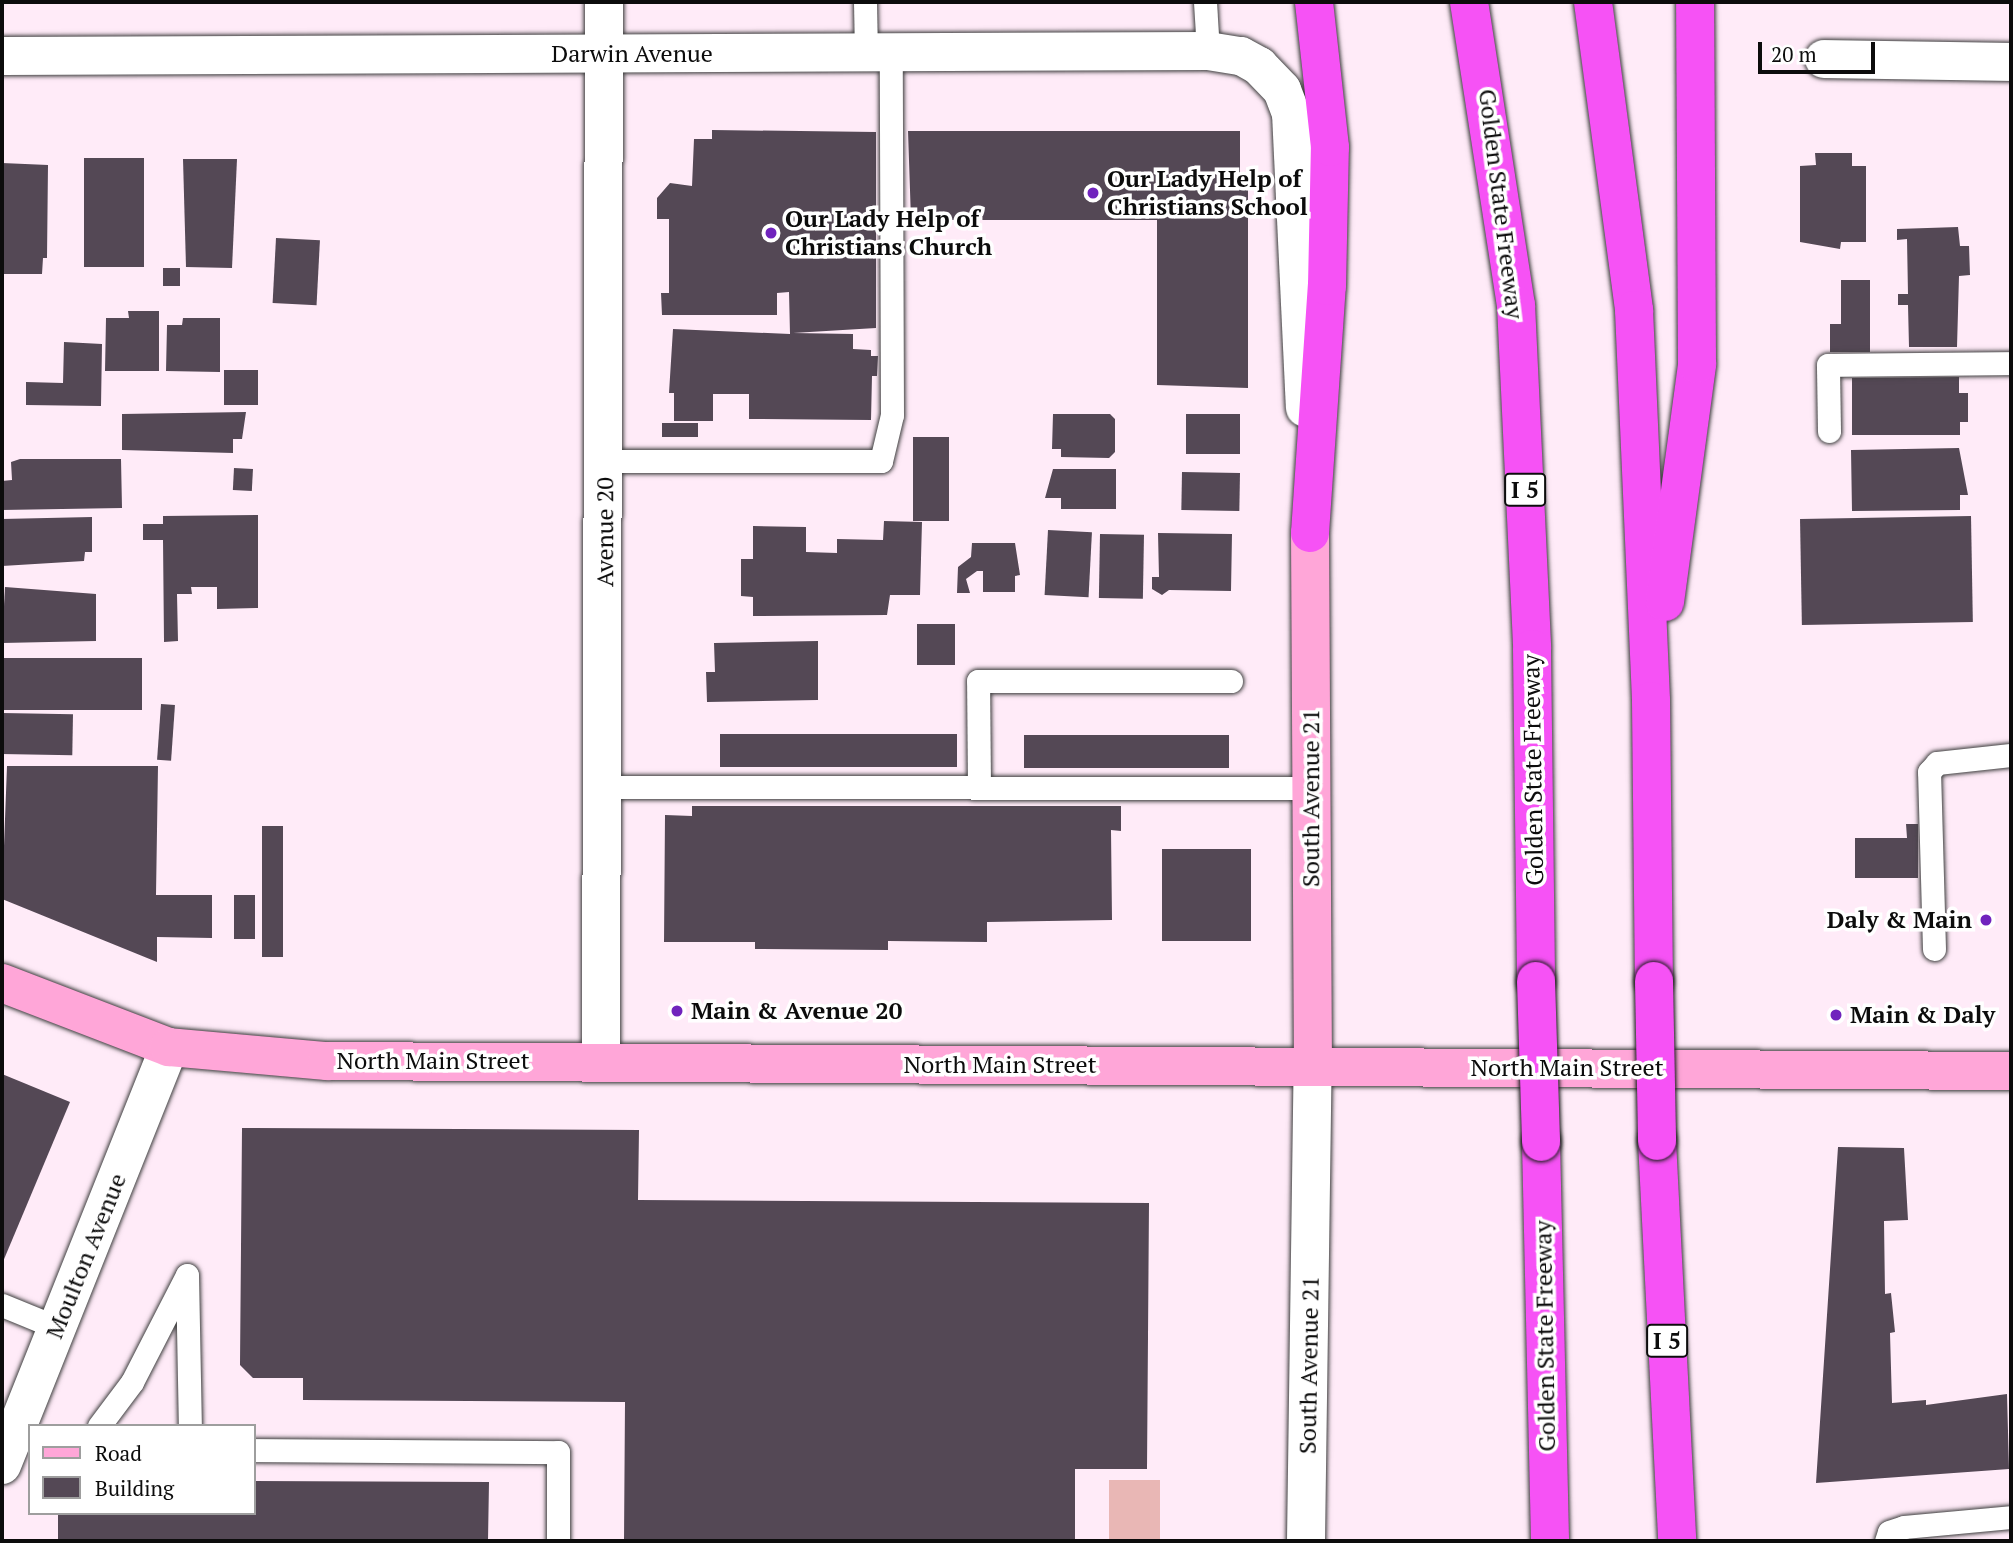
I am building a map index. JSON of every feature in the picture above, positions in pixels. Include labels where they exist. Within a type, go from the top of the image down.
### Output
[{"type":"highway","points":[[1310,533],[1327,286],[1329,147],[1314,2]]},
{"type":"highway","name":"Golden State Freeway","points":[[1469,2],[1516,305],[1532,649],[1536,981],[1550,1541]]},
{"type":"highway","name":"I 5","points":[[1593,2],[1634,310],[1651,701],[1657,1141],[1677,1541]]},
{"type":"highway","points":[[1651,701],[1697,364],[1695,2]]},
{"type":"main road","name":"South Avenue 21","points":[[1310,533],[1314,1067]]},
{"type":"main road","name":"North Main Street","points":[[2,983],[169,1047],[327,1060],[2011,1071]]},
{"type":"street","name":"Avenue 20","points":[[601,1063],[606,461],[604,2]]},
{"type":"street","name":"Darwin Avenue","points":[[2,56],[878,55],[1208,51],[1259,66]]},
{"type":"street","points":[[1824,59],[2011,62]]},
{"type":"street","name":"South Avenue 21","points":[[1259,66],[1282,90],[1295,145],[1310,533]]},
{"type":"street","name":"Moulton Avenue","points":[[2,1465],[24,1429],[58,1328],[169,1047]]},
{"type":"street","name":"South Avenue 21","points":[[1306,1541],[1314,1067]]},
{"type":"lane","points":[[606,461],[881,461],[892,415],[878,55],[865,2]]},
{"type":"lane","points":[[1205,2],[1208,51]]},
{"type":"lane","points":[[1829,431],[1828,365],[2011,363]]},
{"type":"lane","points":[[979,787],[978,681],[1231,681]]},
{"type":"lane","points":[[1934,949],[1929,772],[1937,763],[2011,755]]},
{"type":"lane","points":[[604,787],[1311,788]]},
{"type":"lane","points":[[100,1424],[132,1382],[187,1275],[190,1424]]},
{"type":"lane","points":[[2,1305],[58,1328]]},
{"type":"lane","points":[[256,1450],[558,1452],[558,1541]]},
{"type":"lane","points":[[1886,1541],[1889,1532],[1904,1527],[2011,1517]]},
{"type":"shaded area","points":[[1109,1480],[1160,1480],[1160,1541],[1109,1541]]},
{"type":"building","points":[[712,130],[876,132],[876,328],[793,333],[853,334],[853,349],[871,350],[871,356],[878,356],[877,376],[872,376],[871,420],[749,419],[749,394],[713,394],[713,421],[674,421],[674,393],[669,393],[673,329],[790,334],[789,292],[777,293],[777,315],[662,315],[661,293],[669,293],[669,219],[657,219],[657,198],[670,183],[692,186],[694,139],[712,139]]},
{"type":"building","points":[[908,131],[1240,131],[1240,178],[1248,178],[1248,388],[1157,385],[1157,220],[911,220]]},
{"type":"building","points":[[1815,153],[1852,153],[1852,166],[1866,166],[1866,242],[1841,242],[1840,249],[1800,242],[1800,166],[1816,165]]},
{"type":"building","points":[[84,158],[144,158],[144,267],[84,267]]},
{"type":"building","points":[[183,159],[237,159],[232,268],[186,267]]},
{"type":"building","points":[[2,163],[48,165],[47,258],[43,258],[42,274],[2,274]]},
{"type":"building","points":[[1958,227],[1960,246],[1969,246],[1970,275],[1959,276],[1957,347],[1909,347],[1908,305],[1898,305],[1898,294],[1908,294],[1907,239],[1897,240],[1897,229]]},
{"type":"building","points":[[276,238],[320,240],[317,305],[273,303]]},
{"type":"building","points":[[163,268],[180,268],[180,286],[163,286]]},
{"type":"building","points":[[1841,280],[1870,280],[1870,352],[1830,352],[1830,324],[1841,324]]},
{"type":"building","points":[[128,311],[159,311],[159,371],[105,371],[106,318],[129,318]]},
{"type":"building","points":[[183,318],[220,318],[220,372],[166,371],[167,325],[182,325]]},
{"type":"building","points":[[64,342],[102,344],[101,406],[26,405],[26,382],[63,383]]},
{"type":"building","points":[[224,370],[258,370],[258,405],[224,405]]},
{"type":"building","points":[[1959,377],[1959,393],[1968,393],[1968,422],[1960,422],[1960,435],[1852,435],[1852,378]]},
{"type":"building","points":[[246,412],[242,439],[233,439],[233,453],[122,450],[122,414]]},
{"type":"building","points":[[1053,414],[1110,414],[1115,419],[1115,452],[1109,458],[1061,457],[1061,449],[1052,449]]},
{"type":"building","points":[[1186,414],[1240,414],[1240,454],[1186,454]]},
{"type":"building","points":[[662,423],[698,423],[698,437],[662,437]]},
{"type":"building","points":[[913,437],[949,437],[949,521],[913,521]]},
{"type":"building","points":[[1959,448],[1968,495],[1960,495],[1960,510],[1852,511],[1851,450]]},
{"type":"building","points":[[20,459],[121,459],[122,508],[2,510],[2,481],[12,480],[11,462]]},
{"type":"building","points":[[234,468],[253,469],[252,491],[233,490]]},
{"type":"building","points":[[1053,469],[1116,469],[1116,509],[1061,509],[1061,498],[1045,498]]},
{"type":"building","points":[[1182,472],[1240,473],[1239,511],[1181,510]]},
{"type":"building","points":[[258,515],[258,608],[217,609],[217,587],[191,587],[192,594],[177,594],[178,641],[164,642],[163,540],[143,540],[143,524],[163,524],[163,516]]},
{"type":"building","points":[[1971,516],[1973,622],[1802,625],[1800,519]]},
{"type":"building","points":[[92,517],[92,552],[85,552],[84,561],[2,566],[2,519]]},
{"type":"building","points":[[884,521],[922,522],[920,595],[890,595],[887,615],[753,616],[753,597],[741,596],[741,559],[753,559],[753,526],[806,527],[806,552],[837,553],[837,539],[883,540]]},
{"type":"building","points":[[1048,530],[1092,532],[1089,597],[1045,595]]},
{"type":"building","points":[[1158,533],[1232,534],[1231,591],[1169,590],[1162,595],[1152,589],[1152,577],[1159,577]]},
{"type":"building","points":[[1100,534],[1144,535],[1143,599],[1099,598]]},
{"type":"building","points":[[972,543],[1015,543],[1020,575],[1015,576],[1015,592],[983,592],[983,571],[977,571],[966,579],[970,593],[957,593],[958,567],[971,557]]},
{"type":"building","points":[[5,587],[96,594],[96,641],[2,643]]},
{"type":"building","points":[[917,624],[955,624],[955,665],[917,665]]},
{"type":"building","points":[[818,641],[818,700],[707,702],[706,672],[715,672],[714,643]]},
{"type":"building","points":[[2,658],[142,658],[142,710],[2,710]]},
{"type":"building","points":[[161,704],[175,705],[171,761],[157,760]]},
{"type":"building","points":[[2,713],[73,714],[72,755],[2,754]]},
{"type":"building","points":[[720,734],[957,734],[957,767],[720,767]]},
{"type":"building","points":[[1024,735],[1229,735],[1229,768],[1024,768]]},
{"type":"building","points":[[7,766],[158,766],[156,895],[212,895],[212,938],[157,937],[157,962],[2,899]]},
{"type":"building","points":[[692,806],[1121,806],[1121,831],[1111,830],[1112,920],[987,922],[987,942],[888,941],[888,950],[755,949],[755,942],[664,942],[665,815],[692,816]]},
{"type":"building","points":[[1906,824],[1918,824],[1918,878],[1855,878],[1855,838],[1907,838]]},
{"type":"building","points":[[262,826],[283,826],[283,957],[262,957]]},
{"type":"building","points":[[1162,849],[1251,849],[1251,941],[1162,941]]},
{"type":"building","points":[[234,895],[255,895],[255,939],[234,939]]},
{"type":"building","points":[[2,1074],[70,1102],[2,1264]]},
{"type":"building","points":[[242,1128],[639,1130],[638,1200],[1149,1203],[1147,1469],[1075,1469],[1075,1541],[624,1541],[625,1402],[303,1400],[303,1378],[253,1378],[240,1365]]},
{"type":"building","points":[[1838,1147],[1904,1148],[1908,1220],[1884,1221],[1885,1294],[1891,1293],[1895,1332],[1890,1333],[1892,1403],[1926,1400],[1926,1405],[2007,1394],[2009,1469],[1816,1483]]},
{"type":"building","points":[[256,1481],[489,1482],[488,1541],[58,1541],[58,1515],[256,1515]]},
{"type":"place","name":"Our Lady Help of Christians School","points":[[1093,193]]},
{"type":"place","name":"Our Lady Help of Christians Church","points":[[771,233]]},
{"type":"place","name":"Daly & Main","points":[[1986,920]]},
{"type":"place","name":"Main & Avenue 20","points":[[677,1011]]},
{"type":"place","name":"Main & Daly","points":[[1836,1015]]}]
